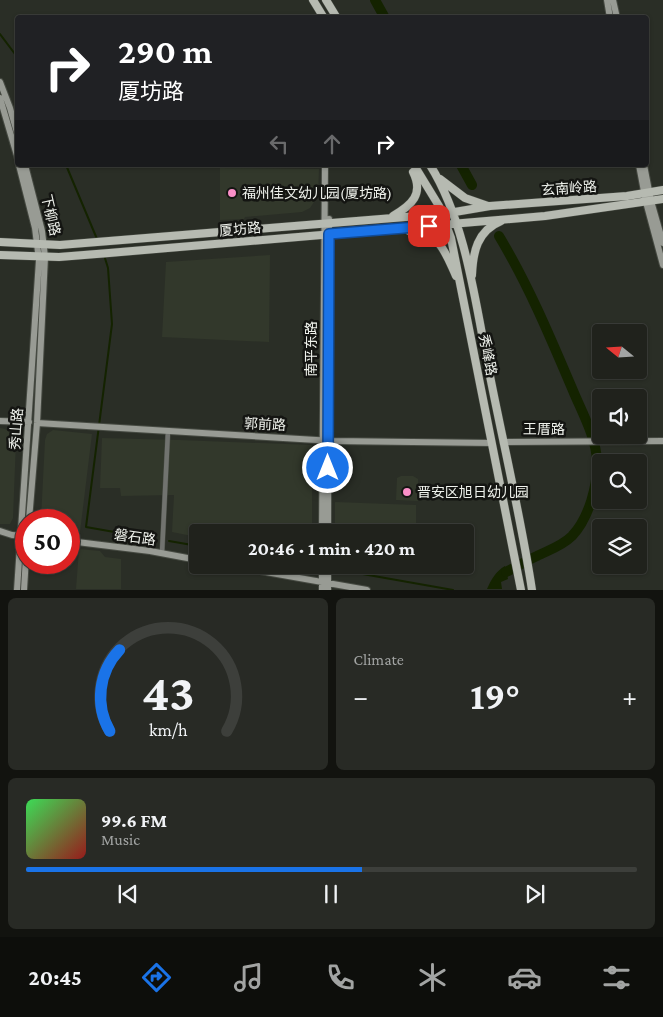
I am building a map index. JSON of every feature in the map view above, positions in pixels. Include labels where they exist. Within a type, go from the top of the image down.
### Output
[{"type":"main road","points":[[313,0],[322,15]]},
{"type":"main road","points":[[326,0],[335,15]]},
{"type":"main road","points":[[607,0],[610,15]]},
{"type":"main road","points":[[613,0],[616,15]]},
{"type":"main road","points":[[0,82],[15,126]]},
{"type":"main road","points":[[0,98],[15,149]]},
{"type":"main road","name":"下柳路","points":[[20,167],[42,245]]},
{"type":"main road","name":"下柳路","points":[[25,167],[42,245],[42,271]]},
{"type":"main road","name":"南平东路","points":[[327,167],[326,441],[328,524]]},
{"type":"main road","points":[[389,218],[407,207],[416,194],[416,178],[413,167]]},
{"type":"main road","name":"秀峰路","points":[[413,167],[443,214],[447,224],[463,292],[521,590]]},
{"type":"main road","name":"秀峰路","points":[[431,167],[438,178],[456,223],[471,284],[532,590]]},
{"type":"main road","points":[[640,167],[663,265]]},
{"type":"main road","points":[[644,167],[647,193]]},
{"type":"main road","points":[[438,178],[475,205]]},
{"type":"main road","name":"玄南岭路","points":[[475,205],[490,206],[647,193],[663,190]]},
{"type":"main road","name":"玄南岭路","points":[[481,221],[545,216],[663,199]]},
{"type":"main road","points":[[649,202],[663,243]]},
{"type":"main road","name":"厦坊路","points":[[0,242],[42,245],[102,242],[443,214],[475,205]]},
{"type":"main road","points":[[471,284],[474,252],[477,244],[486,230],[494,224],[511,218]]},
{"type":"main road","name":"厦坊路","points":[[0,255],[42,257],[106,254],[481,221]]},
{"type":"main road","points":[[392,229],[420,233],[435,240],[448,255],[463,292]]},
{"type":"main road","name":"秀山路","points":[[25,509],[29,422],[42,271]]},
{"type":"main road","name":"秀山路","points":[[30,509],[37,423],[42,271]]},
{"type":"main road","points":[[0,421],[29,422]]},
{"type":"main road","name":"郭前路","points":[[37,423],[326,441],[492,444]]},
{"type":"main road","name":"南平东路","points":[[322,524],[326,441]]},
{"type":"main road","name":"王厝路","points":[[503,442],[663,441]]},
{"type":"main road","points":[[0,530],[12,535]]},
{"type":"main road","points":[[0,537],[15,535]]},
{"type":"main road","name":"磐石路","points":[[80,542],[189,558]]},
{"type":"main road","name":"秀山路","points":[[17,590],[19,574]]},
{"type":"main road","points":[[24,590],[25,574]]},
{"type":"main road","points":[[268,574],[325,586],[367,590]]},
{"type":"street","points":[[162,553],[168,432]]},
{"type":"shaded area","points":[[220,168],[319,169],[318,196],[310,208],[302,212],[220,220]]},
{"type":"shaded area","points":[[270,255],[269,342],[162,337],[166,262]]},
{"type":"shaded area","points":[[0,428],[12,433],[16,441],[13,518],[10,524],[0,524]]},
{"type":"shaded area","points":[[53,430],[92,434],[80,532],[80,509],[42,509],[45,440],[47,434]]},
{"type":"shaded area","points":[[102,438],[312,445],[312,524],[189,524],[189,535],[172,532],[174,495],[121,496],[120,488],[100,488]]},
{"type":"shaded area","name":"晋安区旭日幼儿园","points":[[413,476],[418,479],[418,501],[396,500],[397,478]]},
{"type":"shaded area","points":[[335,502],[416,505],[416,524],[335,524]]},
{"type":"shaded area","points":[[80,549],[100,551],[105,557],[121,559],[121,589],[76,589],[77,574],[80,574]]},
{"type":"shaded area","points":[[505,566],[508,579],[501,582],[502,589],[487,589],[494,576]]},
{"type":"waterway","points":[[375,0],[383,15]]},
{"type":"waterway","points":[[0,34],[15,54]]},
{"type":"waterway","points":[[67,167],[97,239]]},
{"type":"waterway","points":[[462,167],[472,185]]},
{"type":"waterway","points":[[499,236],[530,293],[557,353],[588,426],[597,461],[594,491],[588,511],[578,529],[560,545],[506,572]]},
{"type":"waterway","points":[[104,255],[108,268],[112,324],[86,527],[154,539]]},
{"type":"waterway","points":[[169,541],[189,544]]},
{"type":"waterway","points":[[363,574],[453,590]]},
{"type":"place","name":"福州佳文幼儿园(厦坊路)","points":[[232,193]]},
{"type":"place","name":"晋安区旭日幼儿园","points":[[407,492]]},
{"type":"route","points":[[328,468],[329,234],[429,226]]}]
